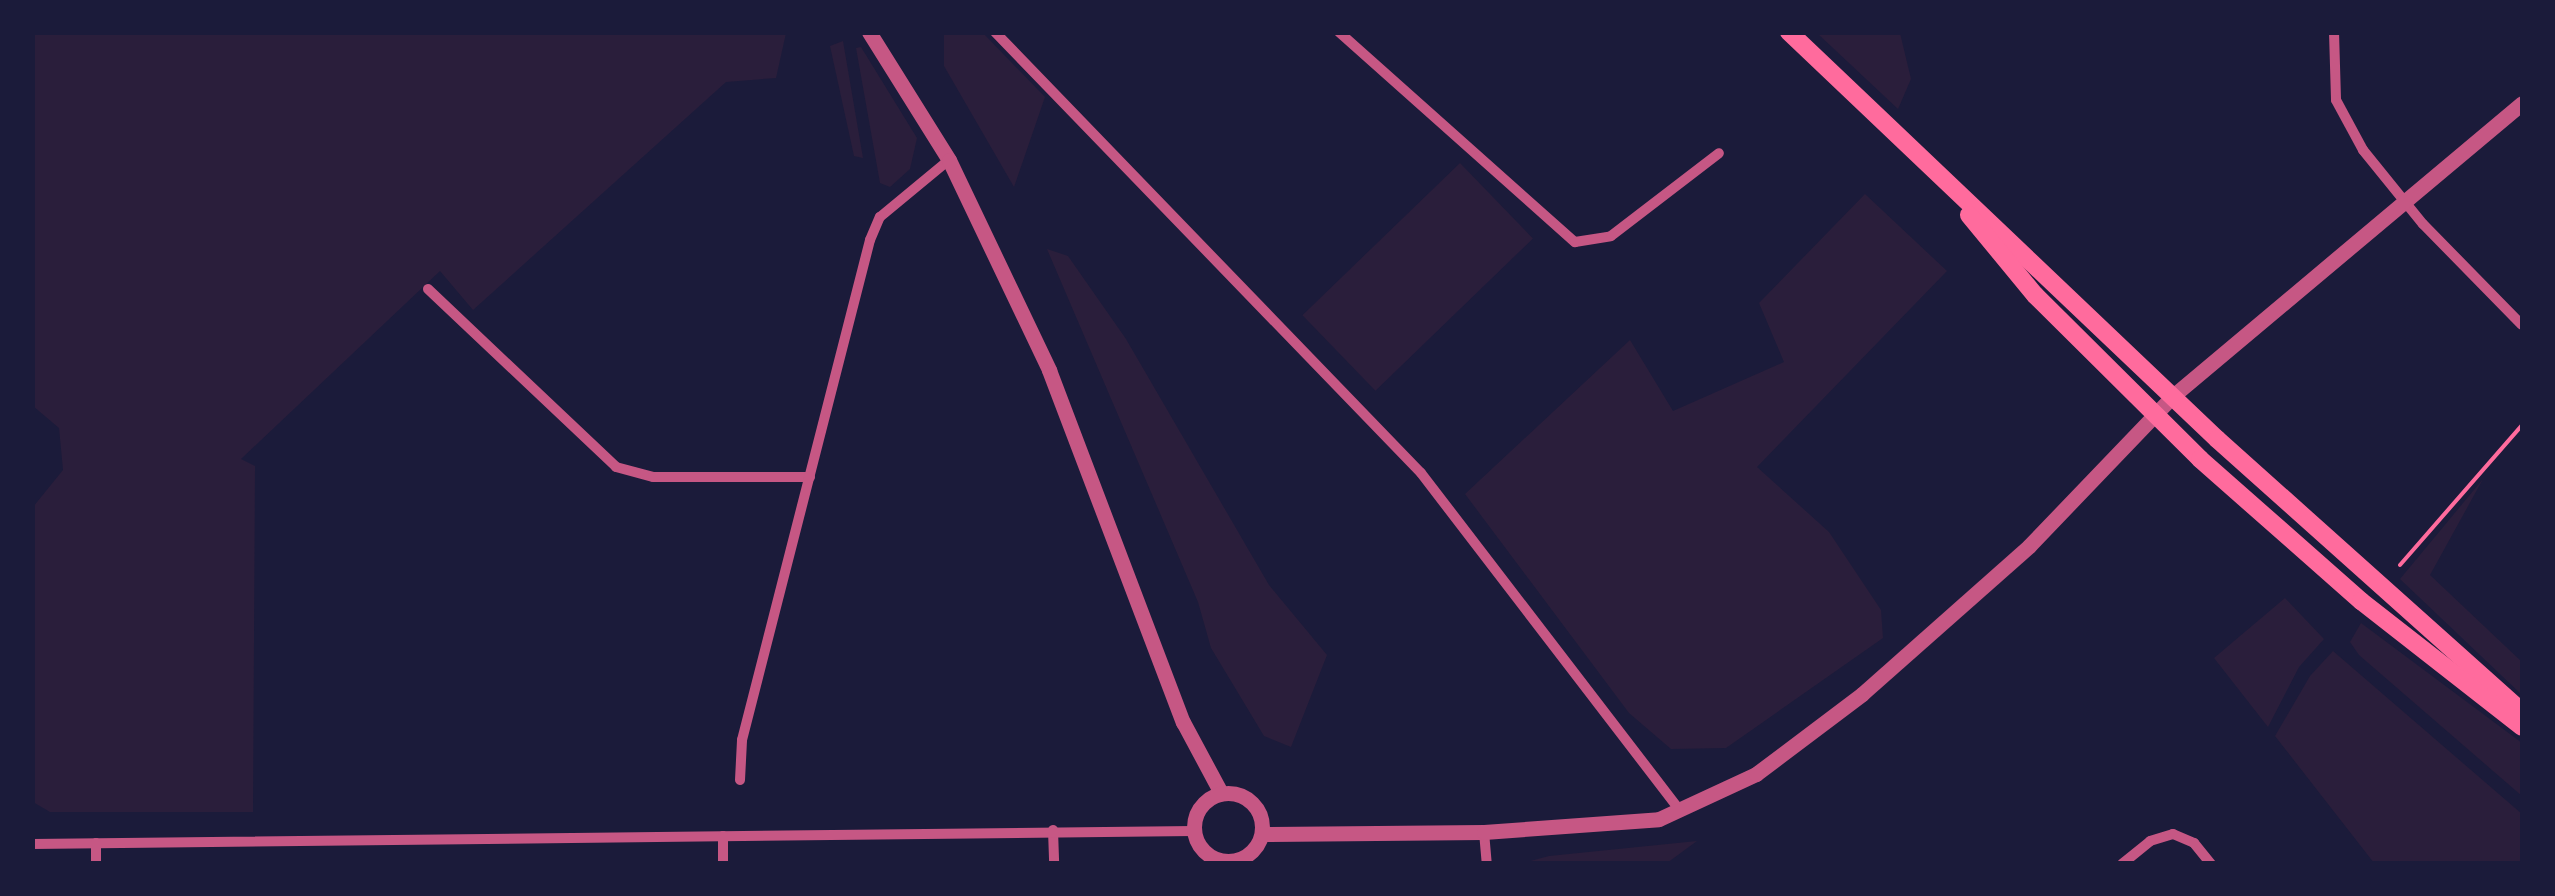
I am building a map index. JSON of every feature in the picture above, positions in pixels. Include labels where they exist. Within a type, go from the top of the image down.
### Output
[{"type":"main road","points":[[1789,32],[2174,395],[2522,712]]},
{"type":"main road","points":[[1927,164],[2035,295],[2155,413],[2361,601],[2522,726]]},
{"type":"street","points":[[995,32],[1421,474],[1680,811]]},
{"type":"street","points":[[1339,32],[1575,242],[1611,236],[1719,153]]},
{"type":"street","points":[[2334,32],[2336,100],[2364,150],[2404,202],[2522,325]]},
{"type":"street","points":[[873,34],[948,160],[1049,370],[1183,722],[1221,793],[1252,801],[1262,834],[1249,854],[1230,862],[1208,855],[1194,832],[1200,807],[1221,793]]},
{"type":"street","points":[[1262,834],[1484,832],[1598,825],[1680,811],[1756,774],[1862,694],[2029,546],[2174,395],[2522,103]]},
{"type":"street","points":[[740,780],[742,740],[870,240],[880,217],[948,160]]},
{"type":"street","points":[[428,288],[616,467],[652,477],[810,477]]},
{"type":"street","points":[[32,844],[1054,830],[1194,832]]},
{"type":"street","points":[[1054,830],[1054,864]]},
{"type":"street","points":[[1484,832],[1487,864]]},
{"type":"street","points":[[2122,864],[2150,841],[2173,834],[2194,844],[2211,864]]},
{"type":"street","points":[[722,864],[723,836]]},
{"type":"street","points":[[96,843],[96,864]]},
{"type":"path","points":[[2400,566],[2522,426]]},
{"type":"shaded area","points":[[32,33],[786,33],[776,78],[726,82],[473,310],[440,271],[241,459],[255,466],[253,812],[50,812],[33,802],[33,507],[63,470],[59,428],[33,406]]},
{"type":"shaded area","points":[[944,33],[983,33],[1045,97],[1014,187],[944,66]]},
{"type":"shaded area","points":[[1817,33],[1900,33],[1911,79],[1898,109]]},
{"type":"shaded area","points":[[843,41],[863,158],[854,156],[830,46]]},
{"type":"shaded area","points":[[861,47],[917,138],[910,169],[890,187],[880,183],[856,48]]},
{"type":"shaded area","points":[[1460,163],[1533,239],[1375,391],[1302,315]]},
{"type":"shaded area","points":[[1865,194],[1947,271],[1757,467],[1829,532],[1881,610],[1883,638],[1726,748],[1671,749],[1629,713],[1465,494],[1630,340],[1673,411],[1784,362],[1759,303]]},
{"type":"shaded area","points":[[1047,249],[1068,256],[1126,339],[1269,585],[1327,655],[1291,747],[1264,736],[1211,648],[1198,602]]},
{"type":"shaded area","points":[[2483,479],[2430,575],[2522,662],[2522,695],[2400,579]]},
{"type":"shaded area","points":[[2285,598],[2324,639],[2299,667],[2268,727],[2214,658]]},
{"type":"shaded area","points":[[2361,623],[2522,743],[2522,796],[2359,655],[2350,642]]},
{"type":"shaded area","points":[[2333,651],[2522,814],[2522,863],[2374,863],[2275,736],[2310,676]]},
{"type":"shaded area","points":[[1697,841],[1667,863],[1523,863],[1549,856]]}]
